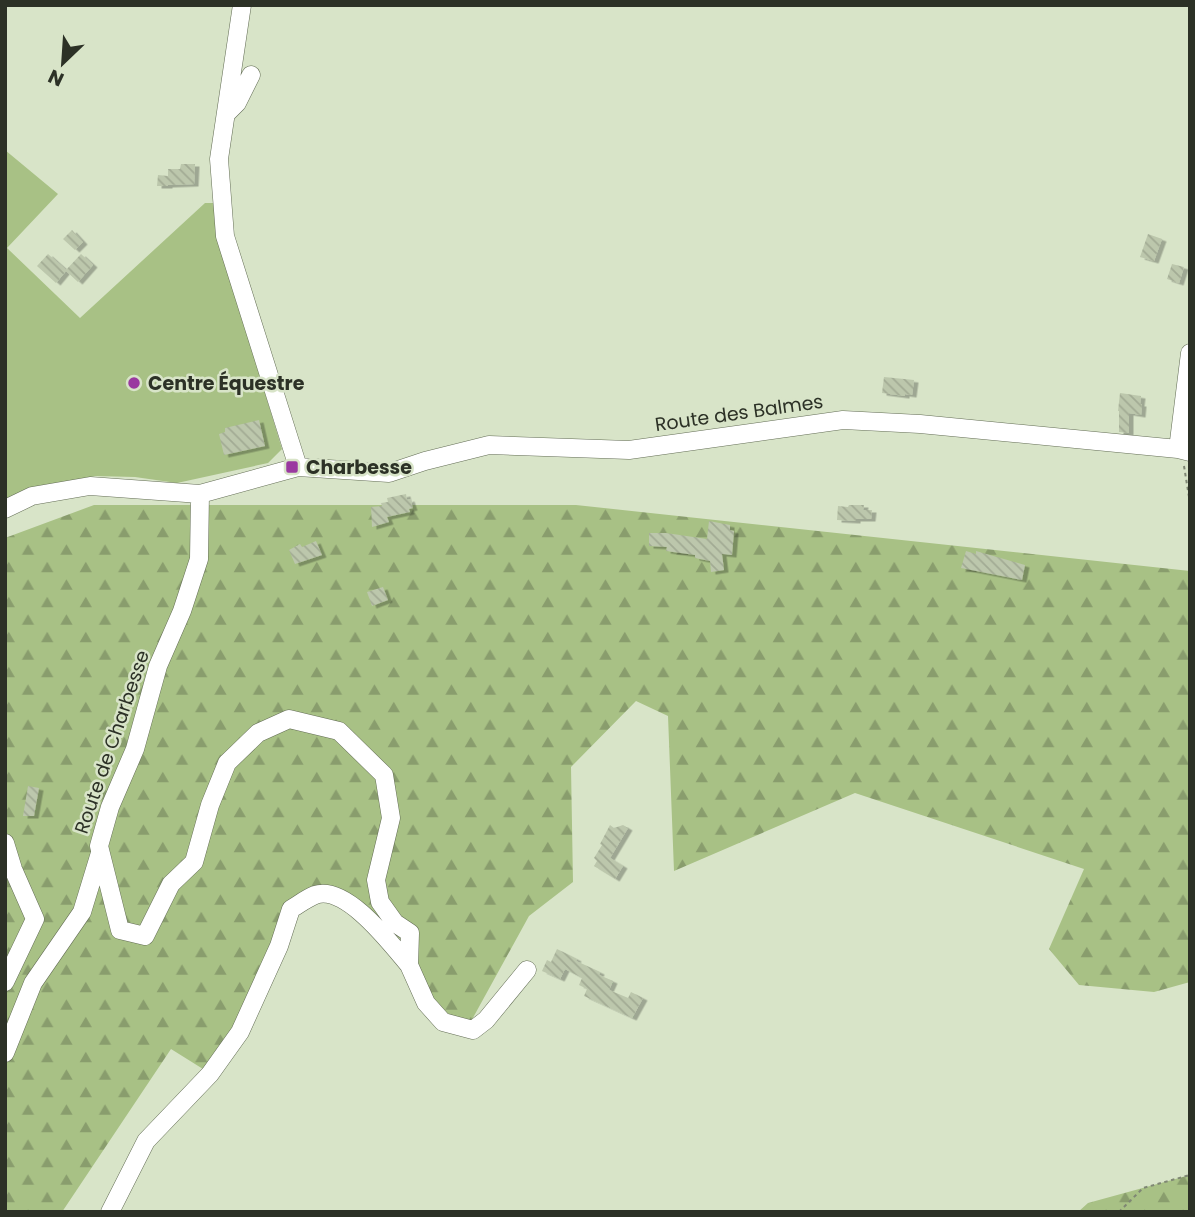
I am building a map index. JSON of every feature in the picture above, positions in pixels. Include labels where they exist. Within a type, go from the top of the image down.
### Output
[{"type":"street","points":[[242,5],[219,159],[225,236],[298,467]]},
{"type":"street","points":[[226,115],[237,103],[251,75]]},
{"type":"street","points":[[1184,451],[1190,353]]},
{"type":"street","name":"Route des Balmes","points":[[5,509],[32,496],[90,486],[200,494],[298,467],[389,473],[489,444],[629,450],[843,420],[920,424],[1184,451]]},
{"type":"street","name":"Route de Charbesse","points":[[200,494],[199,559],[158,666],[135,749],[110,807],[99,846],[120,930],[145,936],[171,884],[194,862],[210,805],[227,763],[258,733],[289,719],[339,731],[384,775],[391,818],[376,880],[380,902],[395,923],[410,933],[409,965]]},
{"type":"street","points":[[5,843],[13,869],[36,919],[5,982]]},
{"type":"street","points":[[5,1053],[33,983],[82,912],[100,853]]},
{"type":"street","points":[[110,1212],[146,1141],[210,1074],[240,1032],[279,946],[291,909],[317,894],[339,896],[363,914],[409,965],[426,1003],[443,1022],[473,1030],[486,1020],[527,970]]},
{"type":"path","points":[[1119,1212],[1143,1188],[1190,1175]]},
{"type":"green space","name":"Centre Équestre","points":[[5,150],[58,194],[7,248],[80,318],[205,203],[216,203],[220,245],[282,449],[268,463],[177,483],[135,477],[95,476],[28,491],[5,501]]},
{"type":"green space","points":[[94,505],[576,505],[1190,571],[1190,982],[1154,992],[1079,985],[1049,949],[1084,869],[855,793],[674,871],[668,716],[636,701],[571,767],[573,882],[529,916],[469,1025],[431,1004],[403,941],[339,896],[312,886],[291,909],[233,1031],[203,1069],[171,1049],[62,1212],[5,1212],[5,538]]},
{"type":"green space","points":[[1190,1175],[1190,1212],[1078,1212],[1088,1203]]},
{"type":"building","points":[[181,164],[195,164],[194,184],[157,186],[158,175],[168,176],[168,169],[180,169]]},
{"type":"building","points":[[72,230],[83,242],[75,250],[63,239]]},
{"type":"building","points":[[1148,234],[1162,239],[1154,261],[1140,257]]},
{"type":"building","points":[[48,254],[66,270],[81,254],[93,265],[78,282],[66,271],[56,283],[37,266]]},
{"type":"building","points":[[1172,264],[1184,267],[1179,283],[1167,279]]},
{"type":"building","points":[[884,377],[914,380],[912,395],[882,393]]},
{"type":"building","points":[[1120,393],[1141,396],[1141,415],[1129,413],[1129,433],[1119,432]]},
{"type":"building","points":[[259,420],[265,446],[224,455],[219,434],[225,432],[225,428]]},
{"type":"building","points":[[406,494],[413,508],[409,509],[410,512],[387,517],[389,522],[372,527],[371,507],[382,506],[381,503],[388,502],[387,498]]},
{"type":"building","points":[[864,505],[863,510],[872,510],[871,519],[837,520],[838,506]]},
{"type":"building","points":[[709,521],[730,525],[730,530],[734,531],[732,555],[722,554],[724,570],[711,572],[710,561],[695,558],[695,555],[666,551],[667,547],[649,546],[649,533],[707,539]]},
{"type":"building","points":[[316,541],[322,555],[295,564],[289,550],[300,544],[302,547]]},
{"type":"building","points":[[966,551],[976,554],[976,551],[1025,565],[1022,580],[961,568]]},
{"type":"building","points":[[383,587],[388,600],[372,606],[367,592]]},
{"type":"building","points":[[28,786],[39,788],[34,816],[23,816]]},
{"type":"building","points":[[610,825],[614,828],[623,825],[628,828],[610,858],[623,866],[615,879],[594,866],[597,861],[594,858]]},
{"type":"building","points":[[557,949],[613,981],[609,990],[628,998],[631,992],[643,998],[632,1018],[584,996],[587,989],[579,985],[582,978],[565,969],[560,979],[542,971],[547,960],[551,962]]},
{"type":"place","name":"Centre Équestre","points":[[134,383]]},
{"type":"place","name":"Charbesse","points":[[292,467]]}]
